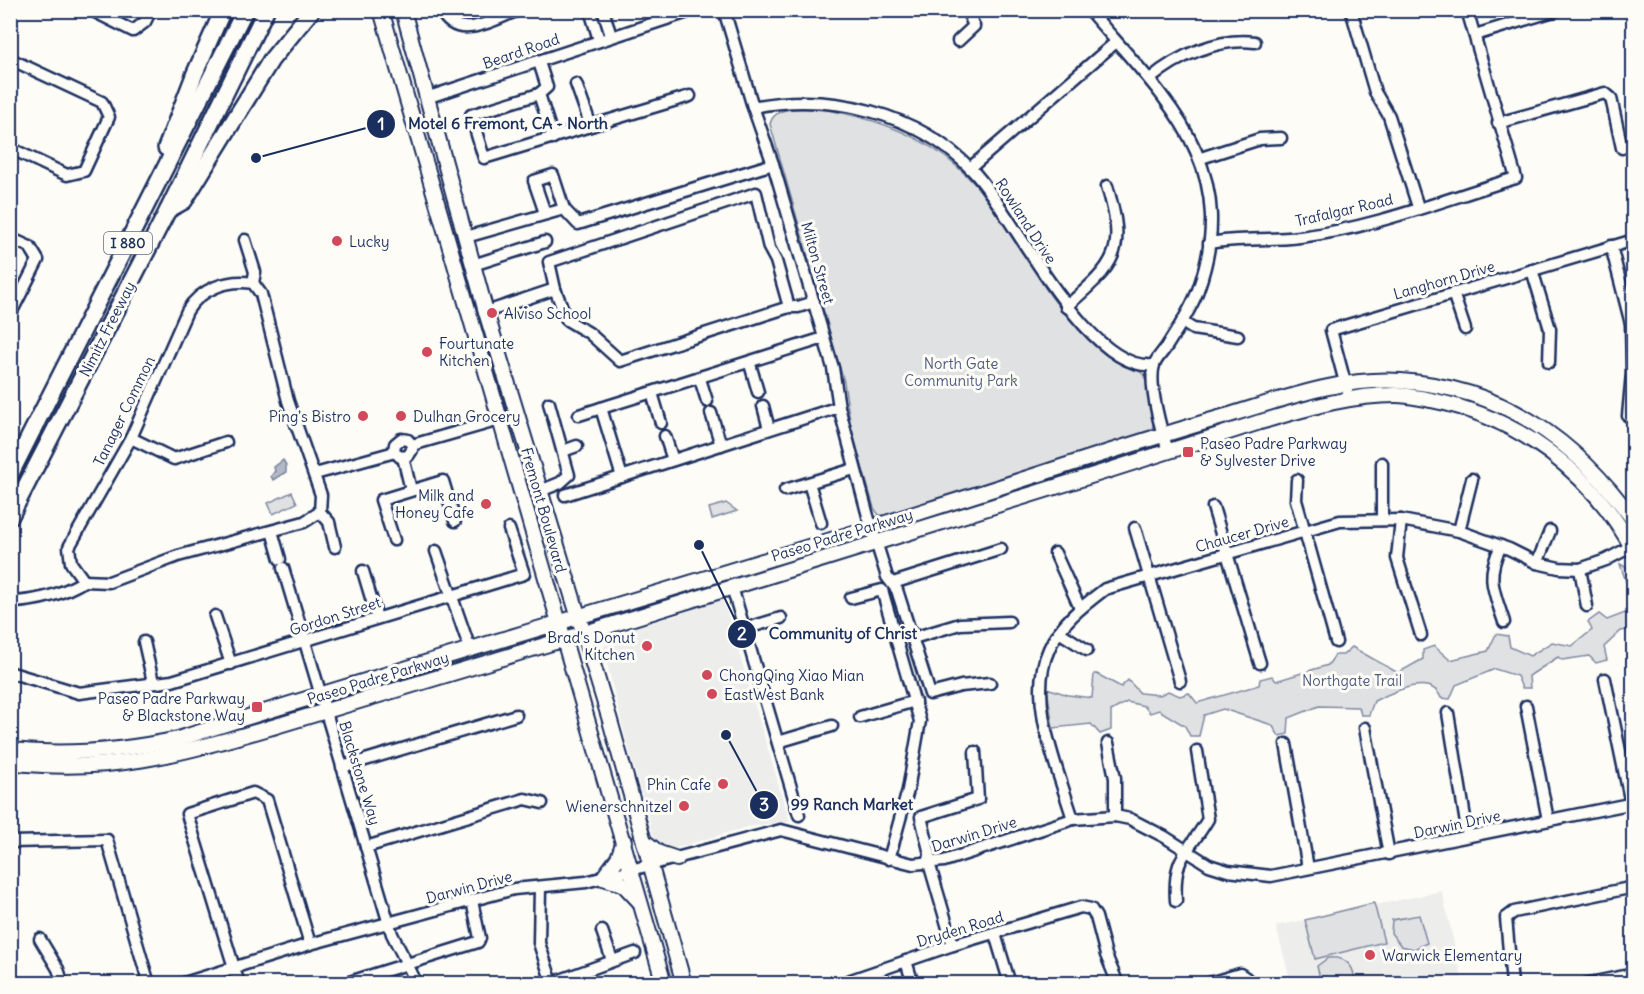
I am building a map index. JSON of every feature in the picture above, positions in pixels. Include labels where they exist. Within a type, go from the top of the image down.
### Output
[{"type":"highway","points":[[166,148],[195,73],[223,10]]},
{"type":"highway","name":"Nimitz Freeway","points":[[10,458],[237,10]]},
{"type":"highway","name":"I 880","points":[[10,475],[245,10]]},
{"type":"highway","name":"Nimitz Freeway","points":[[10,517],[168,210],[266,10]]},
{"type":"highway","points":[[168,210],[184,201],[271,60],[312,10]]},
{"type":"main road","name":"Fremont Boulevard","points":[[381,10],[643,905],[664,984]]},
{"type":"main road","name":"Fremont Boulevard","points":[[403,10],[486,312],[584,633],[684,984]]},
{"type":"main road","points":[[443,228],[455,241],[474,306],[486,312]]},
{"type":"main road","name":"Paseo Padre Parkway","points":[[10,750],[73,754],[144,746],[178,739],[320,694],[579,618],[1162,434],[1346,383],[1396,381],[1428,384],[1464,391],[1510,410],[1549,433],[1583,459],[1610,488],[1634,521]]},
{"type":"main road","name":"Paseo Padre Parkway","points":[[10,762],[74,767],[147,761],[536,648],[1168,450],[1316,405],[1349,398],[1395,395],[1443,402],[1480,413],[1517,430],[1566,464],[1608,511],[1633,547]]},
{"type":"main road","points":[[711,594],[714,584],[741,573],[760,561]]},
{"type":"main road","points":[[569,585],[589,605],[611,608]]},
{"type":"main road","points":[[531,632],[545,616],[551,596]]},
{"type":"main road","points":[[591,659],[597,643],[608,626]]},
{"type":"main road","points":[[536,648],[555,651],[573,672]]},
{"type":"main road","points":[[644,841],[656,852],[677,859]]},
{"type":"main road","points":[[624,842],[618,858],[603,878],[623,884],[643,905]]},
{"type":"street","points":[[91,10],[133,31],[146,22],[151,10]]},
{"type":"street","points":[[441,10],[453,25],[472,28],[518,10]]},
{"type":"street","points":[[590,10],[599,40]]},
{"type":"street","points":[[603,10],[611,36]]},
{"type":"street","name":"Beard Road","points":[[426,98],[694,10]]},
{"type":"street","name":"Milton Street","points":[[724,10],[773,164],[833,368],[839,407],[854,469],[887,577],[893,583],[930,694],[961,686],[990,683]]},
{"type":"street","points":[[958,41],[974,26],[967,10]]},
{"type":"street","points":[[1089,10],[1150,79],[1175,112],[1201,158],[1210,204],[1209,243],[1198,290],[1182,322],[1154,365],[1154,387],[1162,434],[1168,450]]},
{"type":"street","points":[[1351,10],[1375,92],[1389,116],[1418,207]]},
{"type":"street","points":[[1467,10],[1498,123],[1605,93],[1611,98],[1622,148]]},
{"type":"street","points":[[1475,35],[1557,10]]},
{"type":"street","points":[[1150,79],[1166,65],[1182,57],[1237,39],[1255,42]]},
{"type":"street","points":[[970,168],[1116,42]]},
{"type":"street","points":[[10,59],[102,102],[109,117],[84,171],[67,176],[10,148]]},
{"type":"street","points":[[539,62],[547,87],[539,94],[471,115],[484,158],[690,96]]},
{"type":"street","points":[[576,84],[591,126]]},
{"type":"street","points":[[539,94],[553,138]]},
{"type":"street","name":"Rowland Drive","points":[[753,106],[794,101],[840,103],[867,110],[912,128],[970,168],[994,195],[1066,308],[1121,356],[1143,366],[1154,365]]},
{"type":"street","name":"Trafalgar Road","points":[[1209,243],[1226,240],[1300,237],[1374,222],[1516,178],[1498,123]]},
{"type":"street","points":[[1201,158],[1260,139],[1281,138]]},
{"type":"street","points":[[545,213],[534,181],[553,175],[564,208],[578,224],[773,164]]},
{"type":"street","points":[[1066,308],[1103,275],[1111,260],[1116,240],[1117,219],[1107,186]]},
{"type":"street","points":[[789,307],[776,261],[769,248],[756,193],[549,262],[555,289],[567,320],[589,333],[620,361],[789,307],[796,300],[813,299]]},
{"type":"street","points":[[466,237],[564,208]]},
{"type":"street","points":[[10,238],[30,247],[38,260],[10,315]]},
{"type":"street","points":[[245,240],[255,272],[249,283],[261,294],[288,401],[321,495],[320,512],[328,522],[335,547]]},
{"type":"street","name":"Langhorn Drive","points":[[1349,398],[1331,330],[1634,240]]},
{"type":"street","points":[[473,265],[545,242]]},
{"type":"street","points":[[1611,246],[1631,324],[1632,373],[1628,416]]},
{"type":"street","points":[[1532,270],[1550,329],[1549,362]]},
{"type":"street","name":"Tanager Common","points":[[84,581],[72,563],[69,547],[131,438],[194,299],[206,290],[249,283]]},
{"type":"street","points":[[486,312],[555,289]]},
{"type":"street","points":[[1453,293],[1465,328]]},
{"type":"street","points":[[1182,322],[1193,329],[1238,336]]},
{"type":"street","points":[[579,415],[750,364],[824,338]]},
{"type":"street","points":[[750,364],[758,392]]},
{"type":"street","points":[[700,379],[706,401]]},
{"type":"street","points":[[651,393],[662,423]]},
{"type":"street","points":[[540,490],[568,478],[569,470],[549,403]]},
{"type":"street","points":[[763,406],[770,429]]},
{"type":"street","points":[[565,495],[839,407]]},
{"type":"street","points":[[601,408],[622,477]]},
{"type":"street","points":[[711,412],[721,445]]},
{"type":"street","points":[[411,490],[394,446],[398,440],[406,439],[412,445],[517,415]]},
{"type":"street","points":[[665,436],[674,460]]},
{"type":"street","points":[[131,438],[174,459],[226,442]]},
{"type":"street","points":[[563,451],[577,446]]},
{"type":"street","points":[[315,474],[399,455]]},
{"type":"street","points":[[1382,463],[1382,520]]},
{"type":"street","points":[[785,490],[854,469]]},
{"type":"street","points":[[1459,531],[1472,479]]},
{"type":"street","points":[[1297,480],[1296,500],[1336,642]]},
{"type":"street","points":[[394,540],[381,500],[411,490],[443,481],[455,521]]},
{"type":"street","points":[[809,483],[821,523]]},
{"type":"street","points":[[1213,507],[1260,663]]},
{"type":"street","points":[[12,602],[34,601],[69,590],[84,581],[109,582],[178,556],[304,522],[320,512]]},
{"type":"street","points":[[1401,520],[1398,558],[1421,635]]},
{"type":"street","name":"Chaucer Drive","points":[[1073,819],[1044,723],[1040,699],[1042,670],[1048,649],[1059,632],[1080,608],[1105,589],[1340,521],[1401,520],[1459,531],[1502,546],[1537,562],[1559,568],[1580,569],[1633,547]]},
{"type":"street","points":[[1135,528],[1180,681]]},
{"type":"street","name":"Gordon Street","points":[[12,672],[79,693],[172,681],[524,574],[509,529]]},
{"type":"street","name":"Blackstone Way","points":[[272,531],[389,923],[405,965],[417,984]]},
{"type":"street","points":[[1537,562],[1550,531]]},
{"type":"street","points":[[1502,546],[1492,562],[1491,582],[1504,622]]},
{"type":"street","points":[[893,583],[1001,549]]},
{"type":"street","points":[[436,551],[470,649]]},
{"type":"street","points":[[1055,553],[1080,608]]},
{"type":"street","points":[[1580,569],[1587,606]]},
{"type":"street","points":[[363,571],[377,618]]},
{"type":"street","points":[[732,587],[800,815]]},
{"type":"street","points":[[851,598],[882,590],[920,721],[909,790],[889,859]]},
{"type":"street","points":[[215,616],[231,664]]},
{"type":"street","points":[[744,629],[781,618]]},
{"type":"street","points":[[913,638],[960,624],[1009,622]]},
{"type":"street","points":[[1059,632],[1087,650]]},
{"type":"street","points":[[144,642],[153,682]]},
{"type":"street","points":[[1605,679],[1632,803]]},
{"type":"street","points":[[860,717],[915,701]]},
{"type":"street","points":[[1526,706],[1548,820]]},
{"type":"street","points":[[1448,713],[1468,836]]},
{"type":"street","points":[[342,766],[516,714]]},
{"type":"street","points":[[778,742],[832,726]]},
{"type":"street","points":[[1365,728],[1389,854]]},
{"type":"street","points":[[1108,744],[1115,778],[1115,816]]},
{"type":"street","points":[[1286,744],[1308,868]]},
{"type":"street","points":[[1176,901],[1174,874],[1185,851],[1208,819],[1197,751]]},
{"type":"street","points":[[953,945],[929,863],[930,854],[921,817],[978,799],[975,752]]},
{"type":"street","points":[[239,984],[187,814],[253,793],[263,797],[269,805],[310,944]]},
{"type":"street","points":[[366,847],[525,799],[542,803]]},
{"type":"street","name":"Darwin Drive","points":[[181,984],[310,944],[514,889],[603,878],[781,830],[797,832],[913,864],[944,861],[1073,819],[1115,816],[1130,819],[1209,866],[1248,875],[1271,876],[1389,854],[1632,803]]},
{"type":"street","points":[[10,842],[107,840],[149,984]]},
{"type":"street","points":[[540,887],[539,943],[552,983],[635,953]]},
{"type":"street","points":[[1512,984],[1506,918],[1514,912],[1634,887]]},
{"type":"street","points":[[343,984],[480,941],[472,901]]},
{"type":"street","name":"Dryden Road","points":[[839,984],[953,945],[1081,907],[1091,909],[1096,917],[1106,955],[1118,984]]},
{"type":"street","points":[[602,932],[612,960]]},
{"type":"street","points":[[995,934],[1010,984]]},
{"type":"street","points":[[40,939],[58,969],[63,984]]},
{"type":"street","points":[[906,961],[913,984]]},
{"type":"street","points":[[1206,984],[1240,974],[1246,978],[1247,984]]},
{"type":"street","points":[[1585,984],[1634,975]]},
{"type":"shaded area","points":[[283,460],[286,472],[273,480],[271,476],[275,471],[274,467]]},
{"type":"shaded area","points":[[722,596],[790,822],[747,827],[669,850],[655,841],[603,648],[609,639],[633,627],[675,616]]},
{"type":"shaded area","name":"Warwick Elementary","points":[[1442,891],[1463,983],[1291,983],[1276,926]]},
{"type":"green space","name":"North Gate Community Park","points":[[802,108],[827,110],[886,125],[911,136],[935,150],[976,185],[1012,234],[1060,308],[1102,351],[1143,374],[1153,398],[1153,427],[1142,439],[887,517],[879,515],[874,508],[851,428],[844,382],[770,124],[773,117],[785,110]]},
{"type":"green space","points":[[292,492],[297,503],[273,514],[268,503]]},
{"type":"green space","points":[[726,503],[737,511],[712,519],[709,508]]},
{"type":"green space","points":[[1620,564],[1633,571],[1633,602]]},
{"type":"green space","name":"Northgate Trail","points":[[1633,610],[1633,629],[1621,631],[1604,647],[1607,660],[1596,663],[1589,656],[1562,660],[1558,657],[1529,676],[1530,688],[1522,688],[1517,676],[1495,669],[1456,685],[1450,699],[1441,698],[1436,690],[1429,686],[1420,685],[1400,690],[1374,701],[1369,715],[1361,715],[1359,707],[1319,706],[1289,718],[1288,734],[1279,736],[1272,725],[1223,709],[1204,715],[1199,736],[1190,736],[1185,726],[1159,710],[1150,713],[1144,706],[1127,702],[1111,711],[1111,730],[1100,734],[1091,724],[1053,728],[1047,688],[1068,695],[1092,698],[1094,674],[1121,687],[1128,680],[1140,693],[1160,695],[1168,691],[1180,696],[1189,693],[1197,703],[1259,685],[1260,679],[1272,676],[1276,681],[1328,665],[1335,655],[1343,655],[1352,647],[1398,673],[1423,659],[1423,650],[1434,646],[1450,660],[1488,651],[1496,634],[1508,636],[1510,647],[1530,656],[1552,642],[1572,646],[1592,630],[1588,622],[1599,614],[1607,620]]},
{"type":"green space","points":[[1374,903],[1384,942],[1315,959],[1305,920]]},
{"type":"green space","points":[[1419,915],[1427,943],[1414,949],[1401,946],[1391,933],[1392,920]]},
{"type":"green space","points":[[1328,958],[1340,959],[1348,963],[1353,972],[1354,983],[1321,983],[1317,966]]},
{"type":"place","name":"Motel 6 Fremont, CA - North","points":[[256,158]]},
{"type":"place","name":"Lucky","points":[[337,241]]},
{"type":"place","name":"Alviso School","points":[[492,313]]},
{"type":"place","name":"Fourtunate Kitchen","points":[[427,352]]},
{"type":"place","name":"Ping's Bistro","points":[[363,416]]},
{"type":"place","name":"Dulhan Grocery","points":[[401,416]]},
{"type":"place","name":"Paseo Padre Parkway & Sylvester Drive","points":[[1188,452]]},
{"type":"place","name":"Milk and Honey Cafe","points":[[486,504]]},
{"type":"place","name":"Community of Christ","points":[[699,545]]},
{"type":"place","name":"Brad's Donut Kitchen","points":[[647,646]]},
{"type":"place","name":"ChongQing Xiao Mian","points":[[707,675]]},
{"type":"place","name":"EastWest Bank","points":[[712,694]]},
{"type":"place","name":"Paseo Padre Parkway & Blackstone Way","points":[[257,707]]},
{"type":"place","name":"99 Ranch Market","points":[[726,735]]},
{"type":"place","name":"Phin Cafe","points":[[723,784]]},
{"type":"place","name":"Wienerschnitzel","points":[[684,806]]},
{"type":"place","name":"Warwick Elementary","points":[[1370,955]]}]
